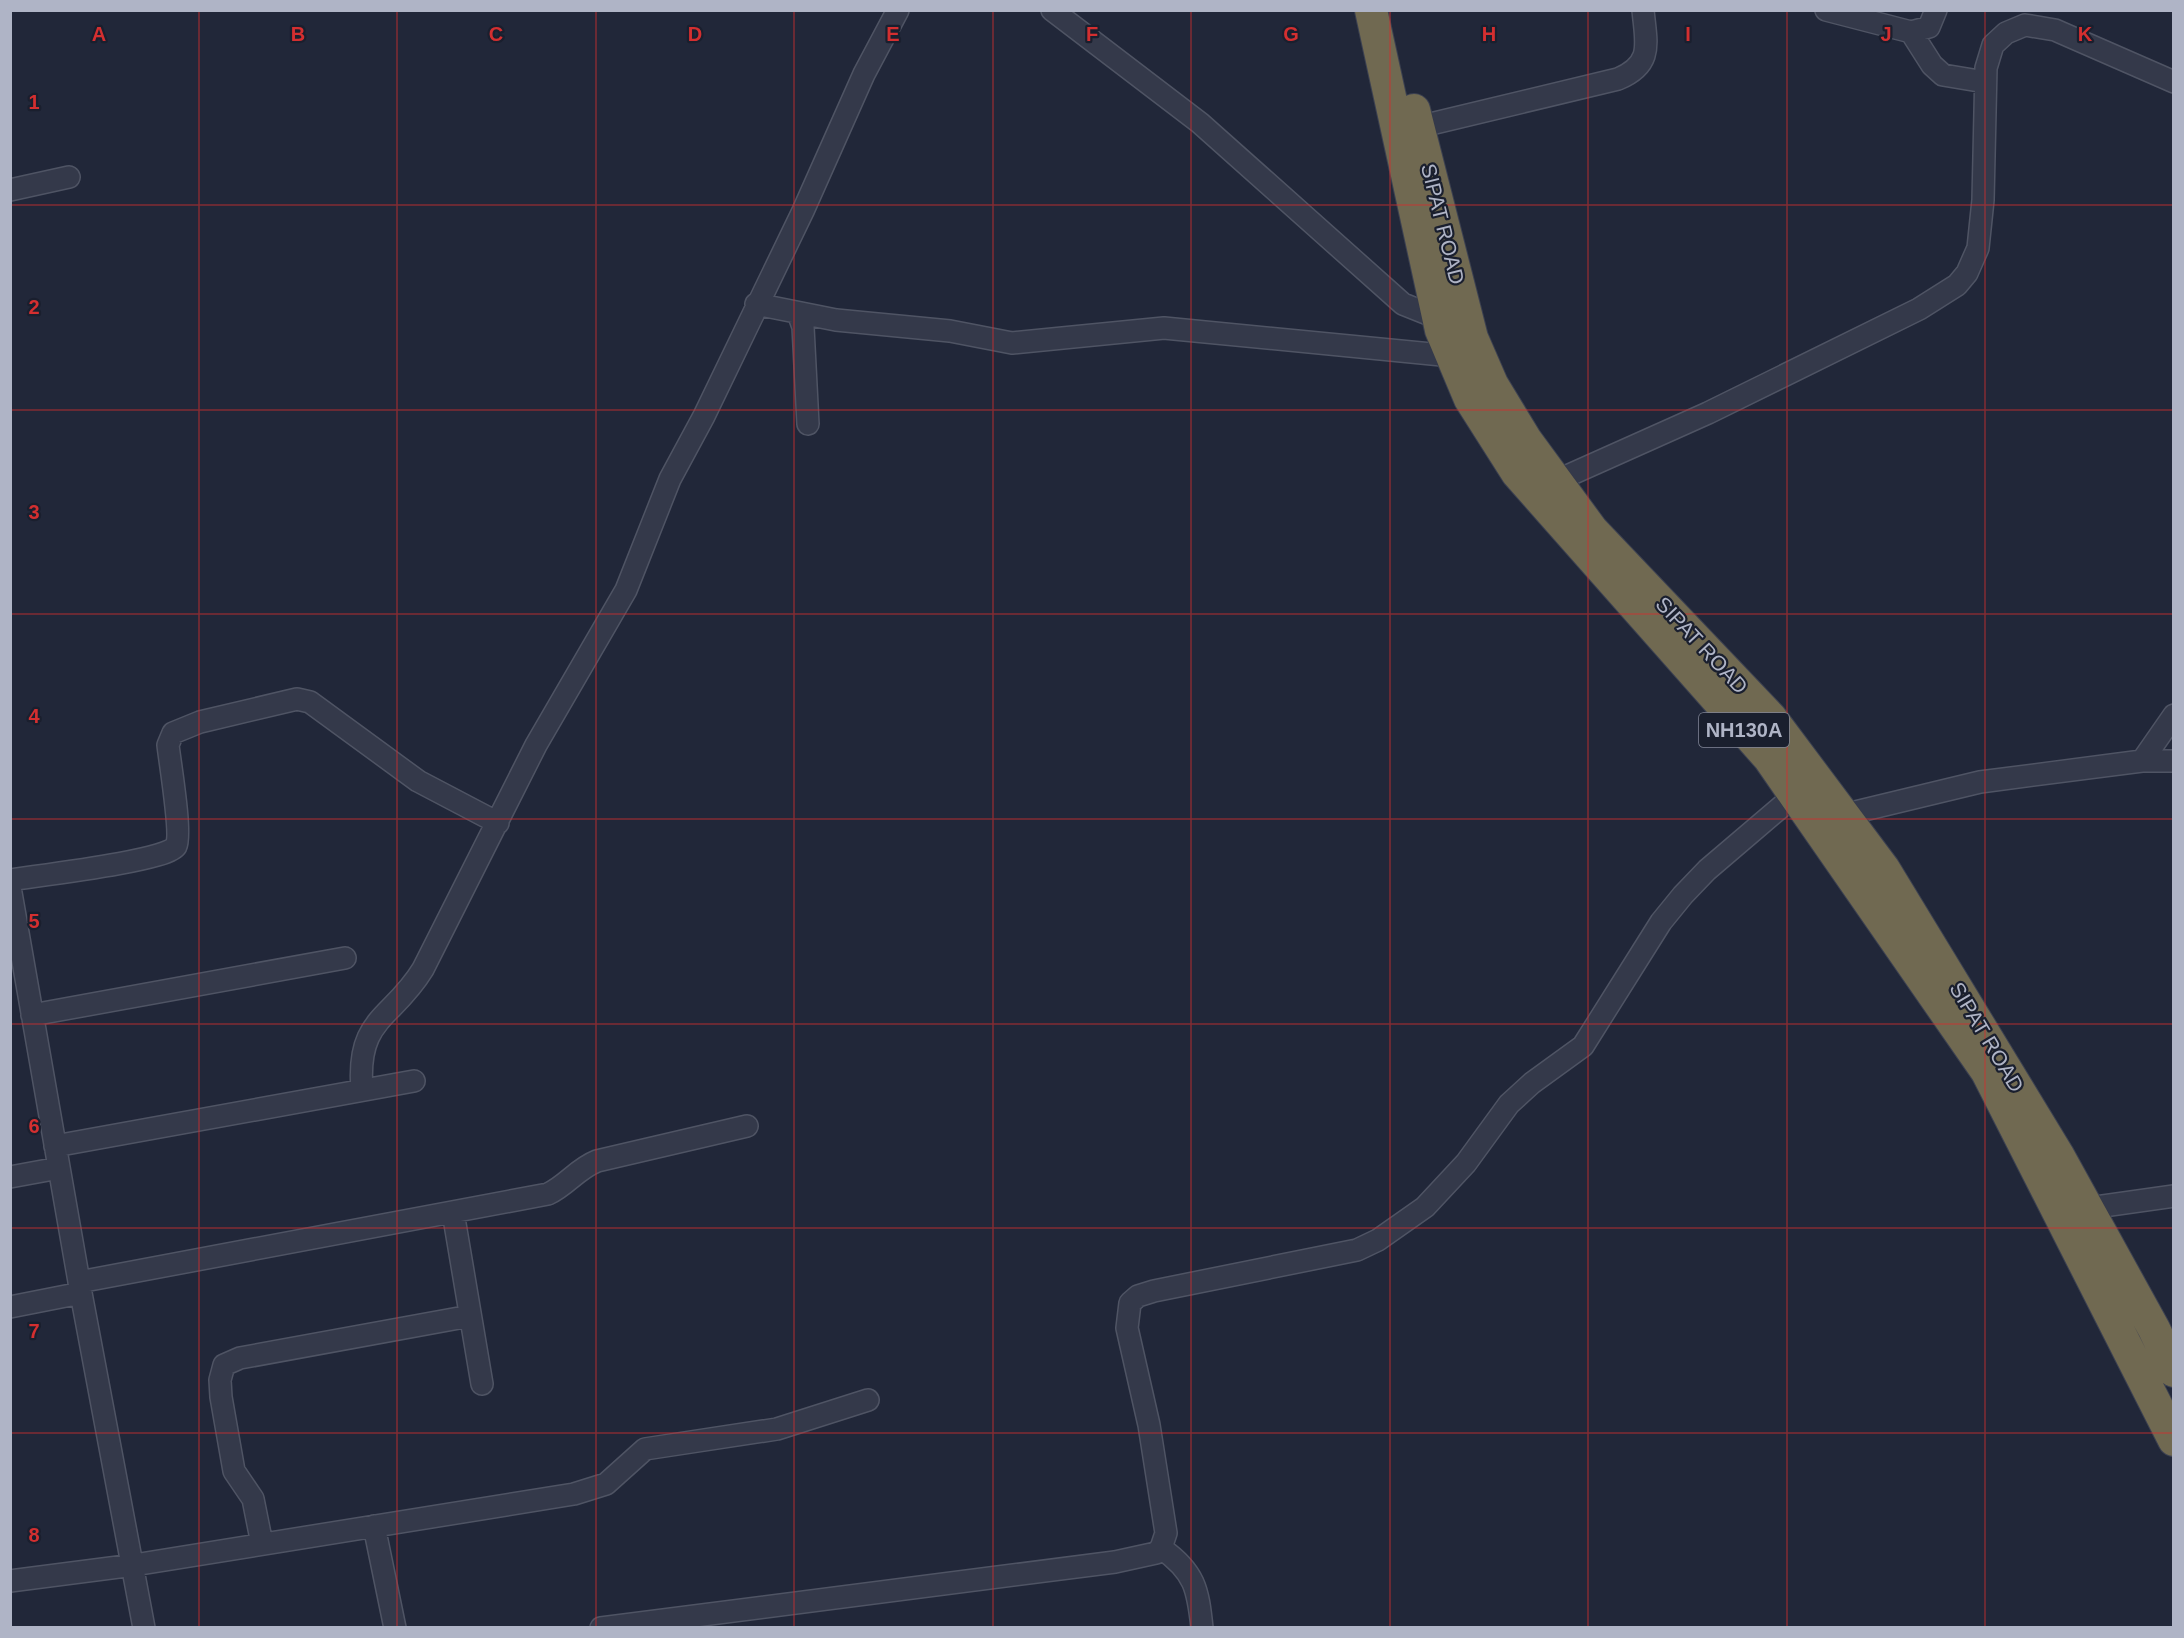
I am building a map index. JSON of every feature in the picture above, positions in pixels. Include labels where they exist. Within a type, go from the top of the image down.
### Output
[{"type":"highway","name":"NH130A","points":[[1371,10],[1438,318],[1470,399],[1516,473],[1769,758],[1987,1072],[2174,1440]]},
{"type":"highway","name":"SIPAT ROAD","points":[[1389,10],[1472,338],[1492,384],[1526,440],[1592,530],[1771,718],[1884,869],[1989,1038],[2089,1208],[2174,1371]]},
{"type":"street","points":[[362,1090],[361,1061],[371,1028],[416,980],[536,745],[626,590],[670,479],[704,416],[756,304],[803,211],[864,74],[898,10]]},
{"type":"street","points":[[1052,10],[1200,123],[1403,304],[1438,318]]},
{"type":"street","points":[[1418,127],[1618,79],[1632,73],[1645,55],[1643,10]]},
{"type":"street","points":[[1827,11],[1911,32],[1929,27],[1936,10]]},
{"type":"street","points":[[1556,481],[1708,413],[1919,309],[1957,285],[1974,259],[1981,230],[1985,82],[1989,54],[1993,45],[2006,33],[2025,25],[2055,30],[2174,82]]},
{"type":"street","points":[[1911,32],[1932,65],[1943,75],[1985,82]]},
{"type":"street","points":[[10,190],[69,177]]},
{"type":"street","points":[[756,304],[798,313],[950,330],[1012,343],[1164,328],[1452,356]]},
{"type":"street","points":[[798,313],[804,327],[808,424]]},
{"type":"street","points":[[10,880],[149,858],[172,851],[176,846],[178,831],[168,745],[173,733],[200,722],[297,699],[310,702],[418,781],[498,823]]},
{"type":"street","points":[[2142,761],[2174,715]]},
{"type":"street","points":[[1843,815],[1980,782],[2142,761],[2174,761]]},
{"type":"street","points":[[601,1628],[1115,1562],[1147,1556],[1161,1548],[1167,1533],[1149,1425],[1127,1328],[1130,1303],[1138,1296],[1154,1291],[1357,1250],[1378,1240],[1425,1207],[1466,1163],[1509,1104],[1532,1083],[1583,1047],[1661,922],[1683,896],[1707,870],[1795,795]]},
{"type":"street","points":[[10,887],[12,910],[80,1288],[134,1565],[144,1628]]},
{"type":"street","points":[[32,1015],[345,958]]},
{"type":"street","points":[[55,1146],[414,1081]]},
{"type":"street","points":[[10,1307],[80,1288],[548,1194],[560,1188],[583,1167],[597,1161],[747,1126]]},
{"type":"street","points":[[10,1177],[59,1168]]},
{"type":"street","points":[[2089,1208],[2174,1196]]},
{"type":"street","points":[[453,1212],[482,1384]]},
{"type":"street","points":[[262,1544],[253,1498],[234,1471],[221,1397],[220,1380],[224,1365],[240,1358],[470,1316]]},
{"type":"street","points":[[10,1581],[134,1565],[574,1494],[606,1484],[645,1449],[777,1429],[868,1400]]},
{"type":"street","points":[[375,1526],[395,1628]]},
{"type":"street","points":[[1161,1548],[1184,1566],[1196,1585],[1202,1628]]}]
